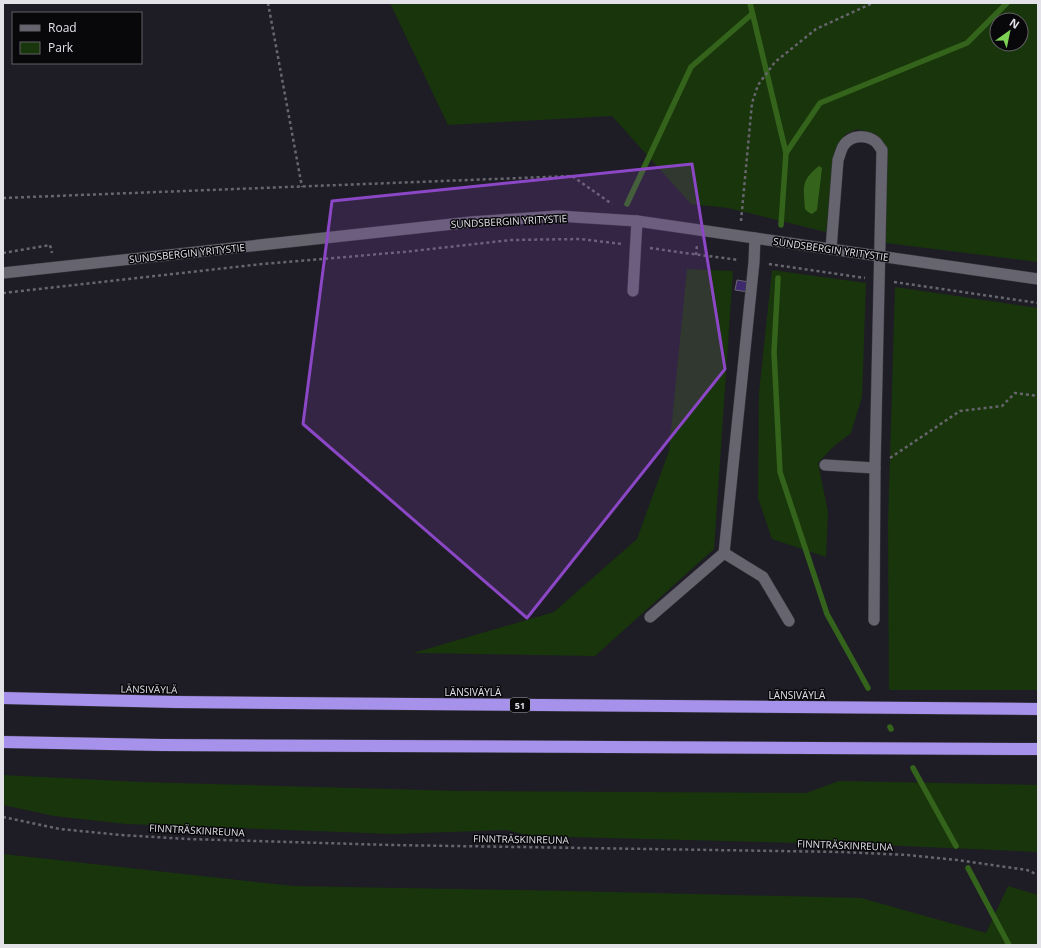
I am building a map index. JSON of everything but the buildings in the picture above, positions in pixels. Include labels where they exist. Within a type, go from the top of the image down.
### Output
[{"type":"highway","name":"LÄNSIVÄYLÄ","points":[[3,698],[192,702],[1038,709]]},
{"type":"highway","points":[[3,742],[162,745],[1038,749]]},
{"type":"street","points":[[831,249],[838,160],[843,146],[849,139],[867,137],[876,142],[882,150],[875,468],[874,620]]},
{"type":"street","name":"SUNDSBERGIN YRITYSTIE","points":[[3,273],[471,222],[558,216],[637,221],[1038,279]]},
{"type":"street","points":[[633,291],[637,221]]},
{"type":"street","points":[[650,617],[724,553],[754,262],[755,238]]},
{"type":"street","points":[[825,465],[875,468]]},
{"type":"street","points":[[724,553],[764,577],[789,621]]},
{"type":"path","points":[[268,3],[302,187]]},
{"type":"path","points":[[740,236],[752,103],[758,85],[775,62],[816,29],[873,3]]},
{"type":"path","points":[[3,198],[572,176],[637,221]]},
{"type":"path","points":[[3,293],[262,264],[404,252],[510,240],[580,239],[754,262],[1038,303]]},
{"type":"path","points":[[3,253],[50,245]]},
{"type":"path","points":[[875,468],[960,411],[1002,406],[1015,393],[1038,396]]},
{"type":"path","name":"FINNTRÄSKINREUNA","points":[[3,817],[60,829],[121,835],[188,839],[390,845],[842,852],[907,855],[957,860],[1027,870],[1038,875]]},
{"type":"highlighted area","points":[[692,164],[725,369],[527,618],[303,424],[332,201]]},
{"type":"green space","points":[[390,3],[1038,3],[1038,262],[886,243],[885,149],[876,134],[857,129],[846,134],[835,149],[826,232],[728,208],[691,204],[612,116],[448,125]]},
{"type":"green space","points":[[687,269],[733,271],[714,549],[595,656],[413,653],[554,612],[637,539],[669,451]]},
{"type":"green space","points":[[772,270],[866,283],[862,397],[851,433],[833,447],[818,463],[828,512],[826,557],[772,539],[758,498],[759,393]]},
{"type":"green space","points":[[895,287],[1038,308],[1038,690],[889,690],[888,524]]},
{"type":"green space","points":[[3,775],[141,782],[460,791],[806,793],[839,781],[1038,785],[1038,852],[879,845],[530,836],[507,830],[394,834],[126,824],[54,816],[3,805]]},
{"type":"green space","points":[[3,854],[293,886],[861,898],[986,933],[1008,886],[1038,895],[1038,945],[3,945]]},
{"type":"shaded area","points":[[819,166],[822,168],[817,210],[812,214],[805,209],[804,185],[809,176]]},
{"type":"waterway","points":[[750,3],[786,153]]},
{"type":"waterway","points":[[781,225],[786,153],[820,103],[967,43],[1007,3]]},
{"type":"waterway","points":[[627,204],[691,67],[752,14]]},
{"type":"waterway","points":[[778,278],[774,352],[780,472],[827,614],[868,688]]},
{"type":"waterway","points":[[913,768],[956,846]]},
{"type":"waterway","points":[[968,868],[1009,945]]}]
